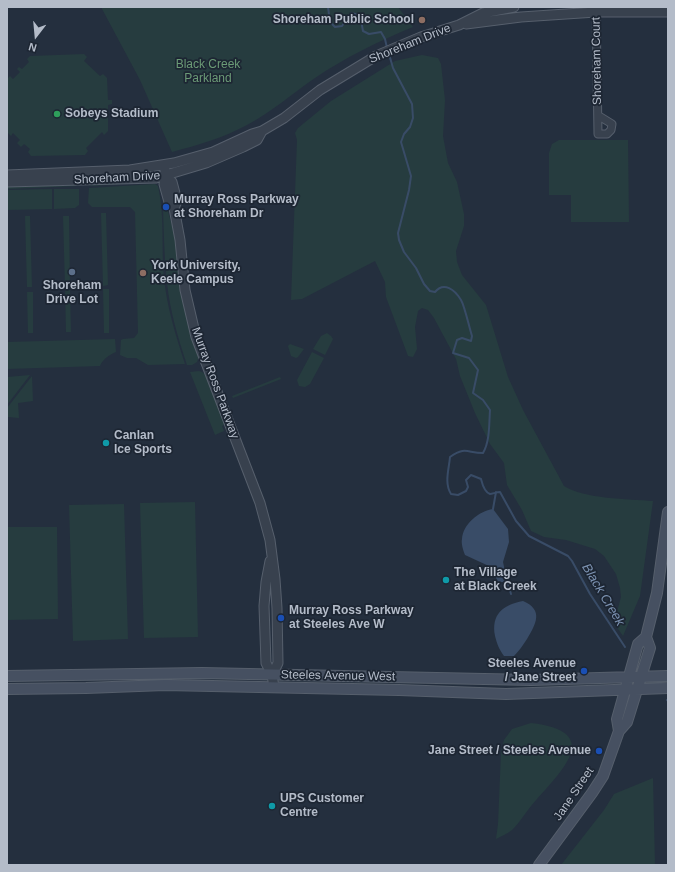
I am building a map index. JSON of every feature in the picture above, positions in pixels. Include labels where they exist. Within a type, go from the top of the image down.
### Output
[{"type":"main road","name":"Jane Street","points":[[539,865],[603,776],[619,731],[627,722],[650,648],[646,637],[657,593],[668,512]]},
{"type":"main road","name":"Jane Street","points":[[619,731],[617,718],[625,689],[638,644],[646,637]]},
{"type":"main road","name":"Steeles Avenue West","points":[[7,676],[202,673],[531,680],[668,676]]},
{"type":"main road","points":[[398,690],[399,676]]},
{"type":"main road","name":"Steeles Avenue West","points":[[7,689],[165,685],[506,694],[668,688]]},
{"type":"street","name":"Shoreham Drive","points":[[7,175],[130,170],[187,160],[212,152],[262,131],[284,118],[320,90],[376,56],[459,25],[483,13],[514,7]]},
{"type":"street","name":"Shoreham Drive","points":[[459,25],[521,17],[596,10],[668,12]]},
{"type":"street","name":"Shoreham Court","points":[[596,10],[599,116]]},
{"type":"street","name":"Shoreham Drive","points":[[7,182],[135,179],[166,176],[206,163],[243,147],[257,140],[262,131]]},
{"type":"street","name":"Murray Ross Parkway","points":[[164,165],[166,176],[164,184],[169,202],[174,208],[180,240],[185,290],[196,337],[260,503],[270,540],[271,554],[266,582],[264,606],[266,663],[272,674],[274,687]]},
{"type":"green space","name":"Black Creek Parkland","points":[[101,7],[398,7],[413,27],[375,44],[339,63],[315,78],[265,114],[238,130],[201,144],[172,152],[140,80]]},
{"type":"green space","name":"Sobeys Stadium","points":[[84,54],[87,57],[84,61],[100,76],[103,74],[107,78],[108,100],[112,100],[112,104],[108,105],[108,131],[104,135],[102,132],[86,148],[88,151],[85,155],[31,156],[28,152],[30,149],[24,144],[21,147],[17,143],[20,140],[13,133],[11,136],[7,132],[7,79],[10,76],[13,79],[20,72],[17,69],[19,67],[22,69],[29,62],[27,59],[30,56]]},
{"type":"green space","points":[[422,55],[438,58],[441,64],[445,100],[443,136],[448,163],[457,182],[464,214],[464,226],[456,251],[457,262],[462,275],[486,305],[508,377],[523,410],[564,486],[583,494],[594,496],[653,501],[640,596],[623,636],[614,623],[621,597],[616,574],[604,556],[595,549],[566,540],[544,537],[531,531],[522,510],[507,485],[504,463],[490,444],[475,413],[460,376],[456,359],[434,318],[428,310],[422,308],[418,311],[415,327],[417,349],[413,357],[408,356],[386,297],[385,282],[375,261],[302,299],[291,300],[297,140],[295,133],[298,128],[331,101],[395,61]]},
{"type":"green space","points":[[559,140],[628,140],[629,222],[571,222],[571,195],[549,195],[549,153],[552,144]]},
{"type":"green space","points":[[155,182],[91,186],[93,184]]},
{"type":"green space","points":[[155,184],[158,186],[160,197],[165,289],[172,322],[185,364],[148,365],[136,358],[127,358],[120,355],[121,340],[134,338],[138,333],[135,212],[130,207],[92,207],[88,203],[89,188]]},
{"type":"green space","points":[[77,186],[7,189],[7,187]]},
{"type":"green space","points":[[52,189],[52,209],[7,210],[7,190]]},
{"type":"green space","points":[[54,189],[79,189],[79,205],[75,208],[54,209]]},
{"type":"green space","points":[[163,208],[167,208],[176,239],[199,356],[197,362],[192,365],[187,365],[170,304],[165,264]]},
{"type":"green space","points":[[101,213],[106,213],[108,285],[103,286]]},
{"type":"green space","points":[[25,216],[30,216],[32,287],[27,287]]},
{"type":"green space","points":[[63,216],[69,216],[70,287],[65,287]]},
{"type":"green space","points":[[103,289],[109,289],[109,333],[104,333]]},
{"type":"green space","points":[[65,290],[70,290],[71,332],[66,332]]},
{"type":"green space","points":[[27,292],[33,292],[33,333],[28,333]]},
{"type":"green space","points":[[327,333],[333,339],[325,355],[313,349],[321,336]]},
{"type":"green space","points":[[115,339],[116,352],[106,358],[100,366],[7,369],[7,342]]},
{"type":"green space","points":[[290,344],[304,349],[298,357],[296,358],[291,356],[288,346]]},
{"type":"green space","points":[[312,352],[324,358],[310,384],[305,387],[299,386],[297,380]]},
{"type":"green space","points":[[199,371],[206,375],[226,424],[222,426],[224,431],[215,435],[190,372]]},
{"type":"green space","points":[[30,375],[7,405],[7,377]]},
{"type":"green space","points":[[32,376],[33,401],[18,403],[19,418],[8,417],[7,408]]},
{"type":"green space","points":[[280,377],[281,379],[233,398],[232,396]]},
{"type":"green space","points":[[195,502],[198,637],[144,638],[140,503]]},
{"type":"green space","points":[[124,504],[128,639],[73,641],[69,505]]},
{"type":"green space","points":[[7,527],[57,527],[58,619],[7,620]]},
{"type":"green space","points":[[531,723],[553,727],[566,734],[571,742],[571,752],[558,775],[534,802],[515,827],[508,833],[496,839],[501,752],[504,740],[512,729]]},
{"type":"green space","points":[[653,778],[655,865],[561,865],[604,810],[614,794]]},
{"type":"water","points":[[493,509],[508,529],[509,542],[503,562],[506,582],[498,582],[491,567],[465,555],[462,545],[463,533],[469,523],[482,512]]},
{"type":"water","points":[[523,601],[534,609],[536,613],[535,623],[527,639],[516,654],[514,656],[504,656],[499,649],[495,636],[494,628],[497,616],[504,608]]},
{"type":"waterway","name":"Black Creek","points":[[328,7],[330,22],[335,27],[342,26],[351,13],[360,15],[363,31],[369,34],[381,32],[385,39],[387,48]]},
{"type":"waterway","name":"Black Creek","points":[[389,54],[393,68],[412,104],[413,118],[410,127],[404,134],[401,142],[411,176],[398,233],[399,240],[404,252],[430,291],[435,292],[442,287],[446,287],[453,290],[461,300],[472,336],[471,341],[462,338],[457,340],[453,353],[469,358],[478,370],[473,393],[483,400],[490,410],[488,438],[483,453],[463,451],[450,457],[448,476],[449,490],[451,494],[458,495],[466,491],[468,487],[466,480],[471,475],[481,479],[488,493],[500,492],[516,521],[529,536],[568,556],[590,594],[625,647]]},
{"type":"waterway","points":[[493,509],[496,492]]},
{"type":"waterway","points":[[507,581],[511,594]]},
{"type":"place","name":"Shoreham Public School","points":[[422,20]]},
{"type":"place","name":"Sobeys Stadium","points":[[57,114]]},
{"type":"place","name":"Murray Ross Parkway at Shoreham Dr","points":[[166,207]]},
{"type":"place","name":"Shoreham Drive Lot","points":[[72,272]]},
{"type":"place","name":"York University, Keele Campus","points":[[143,273]]},
{"type":"place","name":"Canlan Ice Sports","points":[[106,443]]},
{"type":"place","name":"The Village at Black Creek","points":[[446,580]]},
{"type":"place","name":"Murray Ross Parkway at Steeles Ave W","points":[[281,618]]},
{"type":"place","name":"Steeles Avenue / Jane Street","points":[[584,671]]},
{"type":"place","name":"Jane Street / Steeles Avenue","points":[[599,751]]},
{"type":"place","name":"UPS Customer Centre","points":[[272,806]]}]
